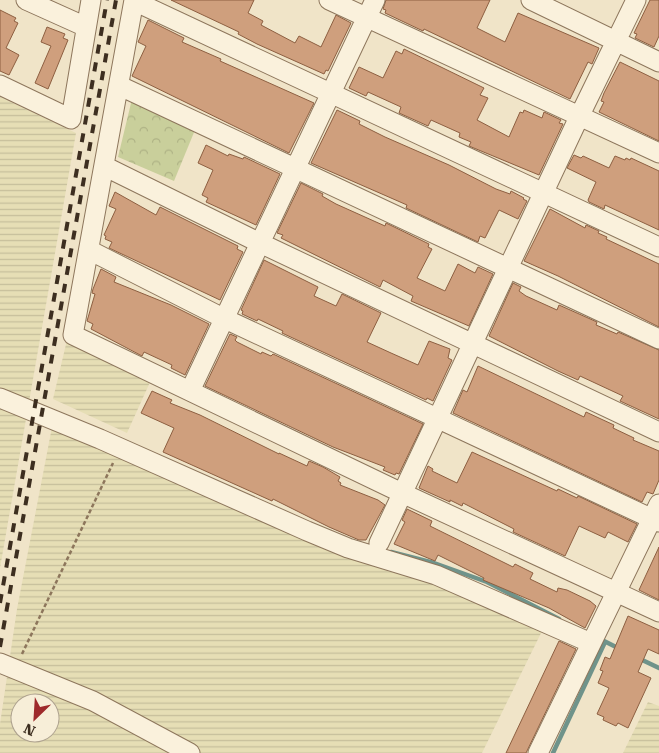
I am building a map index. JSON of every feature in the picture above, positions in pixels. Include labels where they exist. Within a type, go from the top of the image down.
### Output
[{"type":"street","points":[[26,0],[86,27]]},
{"type":"street","points":[[0,85],[71,119],[91,0]]},
{"type":"street","points":[[659,247],[134,0],[120,86],[73,335],[402,494],[659,612]]},
{"type":"street","points":[[329,0],[659,153]]},
{"type":"street","points":[[190,391],[375,0]]},
{"type":"street","points":[[531,0],[659,62]]},
{"type":"street","points":[[379,543],[636,0]]},
{"type":"street","points":[[120,86],[659,339]]},
{"type":"street","points":[[104,166],[260,243],[659,432]]},
{"type":"street","points":[[89,250],[223,318],[438,420],[657,515],[615,592],[538,753]]},
{"type":"street","points":[[0,398],[121,448],[348,548],[436,575],[591,642]]},
{"type":"street","points":[[7,666],[93,701],[190,753]]},
{"type":"path","points":[[7,666],[121,448]]},
{"type":"shaded area","points":[[0,97],[76,133],[0,568]]},
{"type":"shaded area","points":[[67,340],[151,380],[127,433],[53,399]]},
{"type":"shaded area","points":[[52,427],[327,547],[387,571],[452,587],[543,629],[482,753],[0,753],[0,724],[17,609]]},
{"type":"shaded area","points":[[648,702],[659,706],[659,753],[623,753]]},
{"type":"green space","points":[[132,99],[195,130],[174,181],[118,157]]},
{"type":"building","points":[[171,0],[254,0],[248,13],[263,21],[261,25],[295,43],[299,36],[321,47],[336,15],[351,23],[328,71],[326,70],[324,74],[257,44],[238,34],[239,32]]},
{"type":"building","points":[[386,0],[490,0],[477,28],[505,42],[518,13],[599,48],[592,64],[588,62],[570,99],[424,29],[423,31],[385,13],[386,10],[383,9]]},
{"type":"building","points":[[650,0],[659,0],[659,36],[654,47],[635,38],[637,34],[634,33]]},
{"type":"building","points":[[0,10],[16,18],[14,21],[18,23],[6,48],[19,55],[9,75],[0,71]]},
{"type":"building","points":[[148,20],[184,38],[182,42],[221,59],[220,61],[314,103],[289,153],[132,76],[146,46],[138,42]]},
{"type":"building","points":[[47,27],[65,34],[63,38],[68,40],[48,89],[35,83],[51,46],[41,42]]},
{"type":"building","points":[[404,49],[484,88],[480,95],[488,98],[477,120],[509,137],[520,112],[523,113],[524,110],[542,118],[544,112],[561,120],[559,123],[563,124],[539,175],[469,146],[471,142],[459,137],[460,133],[431,120],[428,126],[399,113],[401,107],[368,92],[366,96],[349,88],[359,67],[383,78],[396,51],[402,54]]},
{"type":"building","points":[[620,62],[659,81],[659,141],[599,112],[604,102],[601,101],[604,93]]},
{"type":"building","points":[[337,110],[360,121],[359,124],[385,137],[449,165],[496,189],[510,194],[511,191],[524,198],[527,201],[518,219],[499,210],[485,238],[480,236],[478,242],[406,208],[407,205],[311,163]]},
{"type":"building","points":[[206,145],[228,156],[229,154],[243,159],[244,157],[280,174],[256,225],[206,202],[208,198],[202,195],[213,170],[198,163]]},
{"type":"building","points":[[574,155],[581,158],[583,156],[609,168],[615,156],[625,160],[626,158],[630,160],[631,158],[659,171],[659,230],[605,205],[604,209],[589,202],[588,200],[596,182],[567,168]]},
{"type":"building","points":[[301,183],[323,194],[322,196],[336,204],[385,226],[386,223],[429,244],[428,247],[432,249],[417,278],[445,291],[458,264],[475,273],[478,267],[493,274],[469,326],[411,301],[413,296],[383,280],[380,287],[281,238],[283,235],[277,233]]},
{"type":"building","points":[[115,192],[156,215],[160,207],[238,246],[237,249],[243,252],[220,300],[109,248],[112,242],[105,239],[106,236],[104,235],[116,209],[109,206]]},
{"type":"building","points":[[550,209],[585,228],[586,225],[599,231],[598,233],[607,237],[606,239],[659,264],[659,327],[524,261]]},
{"type":"building","points":[[264,260],[318,287],[314,296],[336,306],[342,294],[381,313],[367,342],[418,365],[429,341],[450,349],[448,358],[452,360],[433,401],[427,398],[426,400],[282,333],[283,331],[258,319],[257,321],[242,314],[243,311],[241,310]]},
{"type":"building","points":[[101,269],[116,277],[114,282],[171,305],[209,324],[185,375],[171,368],[172,365],[144,352],[142,356],[91,329],[93,324],[87,321],[95,294],[92,293],[93,289]]},
{"type":"building","points":[[513,283],[521,287],[519,291],[526,296],[557,310],[559,305],[597,322],[596,325],[617,334],[618,332],[659,350],[659,419],[620,401],[623,396],[580,376],[578,380],[489,336]]},
{"type":"building","points":[[230,334],[237,337],[235,340],[237,342],[261,354],[262,352],[271,356],[273,354],[423,424],[399,474],[396,473],[395,475],[383,470],[385,467],[333,447],[205,386]]},
{"type":"building","points":[[478,366],[584,417],[586,412],[614,425],[613,428],[634,438],[633,440],[659,451],[659,480],[653,494],[647,492],[642,502],[453,413],[463,390],[467,392]]},
{"type":"building","points":[[152,391],[172,400],[170,403],[200,415],[279,454],[307,466],[309,461],[323,467],[340,477],[338,481],[341,483],[340,485],[378,500],[385,505],[366,540],[359,540],[329,527],[273,499],[272,501],[163,452],[174,428],[141,413]]},
{"type":"building","points":[[472,452],[557,491],[558,489],[577,498],[578,496],[637,524],[628,542],[608,532],[605,538],[579,526],[565,556],[513,532],[514,529],[463,503],[462,506],[450,500],[450,502],[419,488],[428,466],[433,469],[432,471],[457,483]]},
{"type":"building","points":[[407,509],[432,521],[430,526],[513,567],[515,564],[533,573],[530,579],[557,592],[558,588],[567,590],[590,601],[596,606],[585,628],[549,608],[483,580],[484,578],[438,555],[435,561],[394,544],[405,522],[402,520]]},
{"type":"building","points":[[659,547],[659,600],[639,590]]},
{"type":"building","points":[[628,616],[659,630],[659,654],[648,649],[638,672],[651,678],[628,728],[618,723],[616,726],[603,720],[604,717],[597,714],[609,688],[598,683],[603,671],[600,670],[605,657],[610,659]]},
{"type":"building","points":[[559,641],[576,649],[526,753],[506,753]]},
{"type":"waterway","points":[[391,552],[434,563],[487,582],[559,619]]},
{"type":"waterway","points":[[598,638],[620,649]]},
{"type":"waterway","points":[[553,753],[605,642]]},
{"type":"waterway","points":[[638,658],[659,668]]},
{"type":"railway","points":[[0,603],[107,0]]},
{"type":"railway","points":[[0,647],[116,0]]}]
